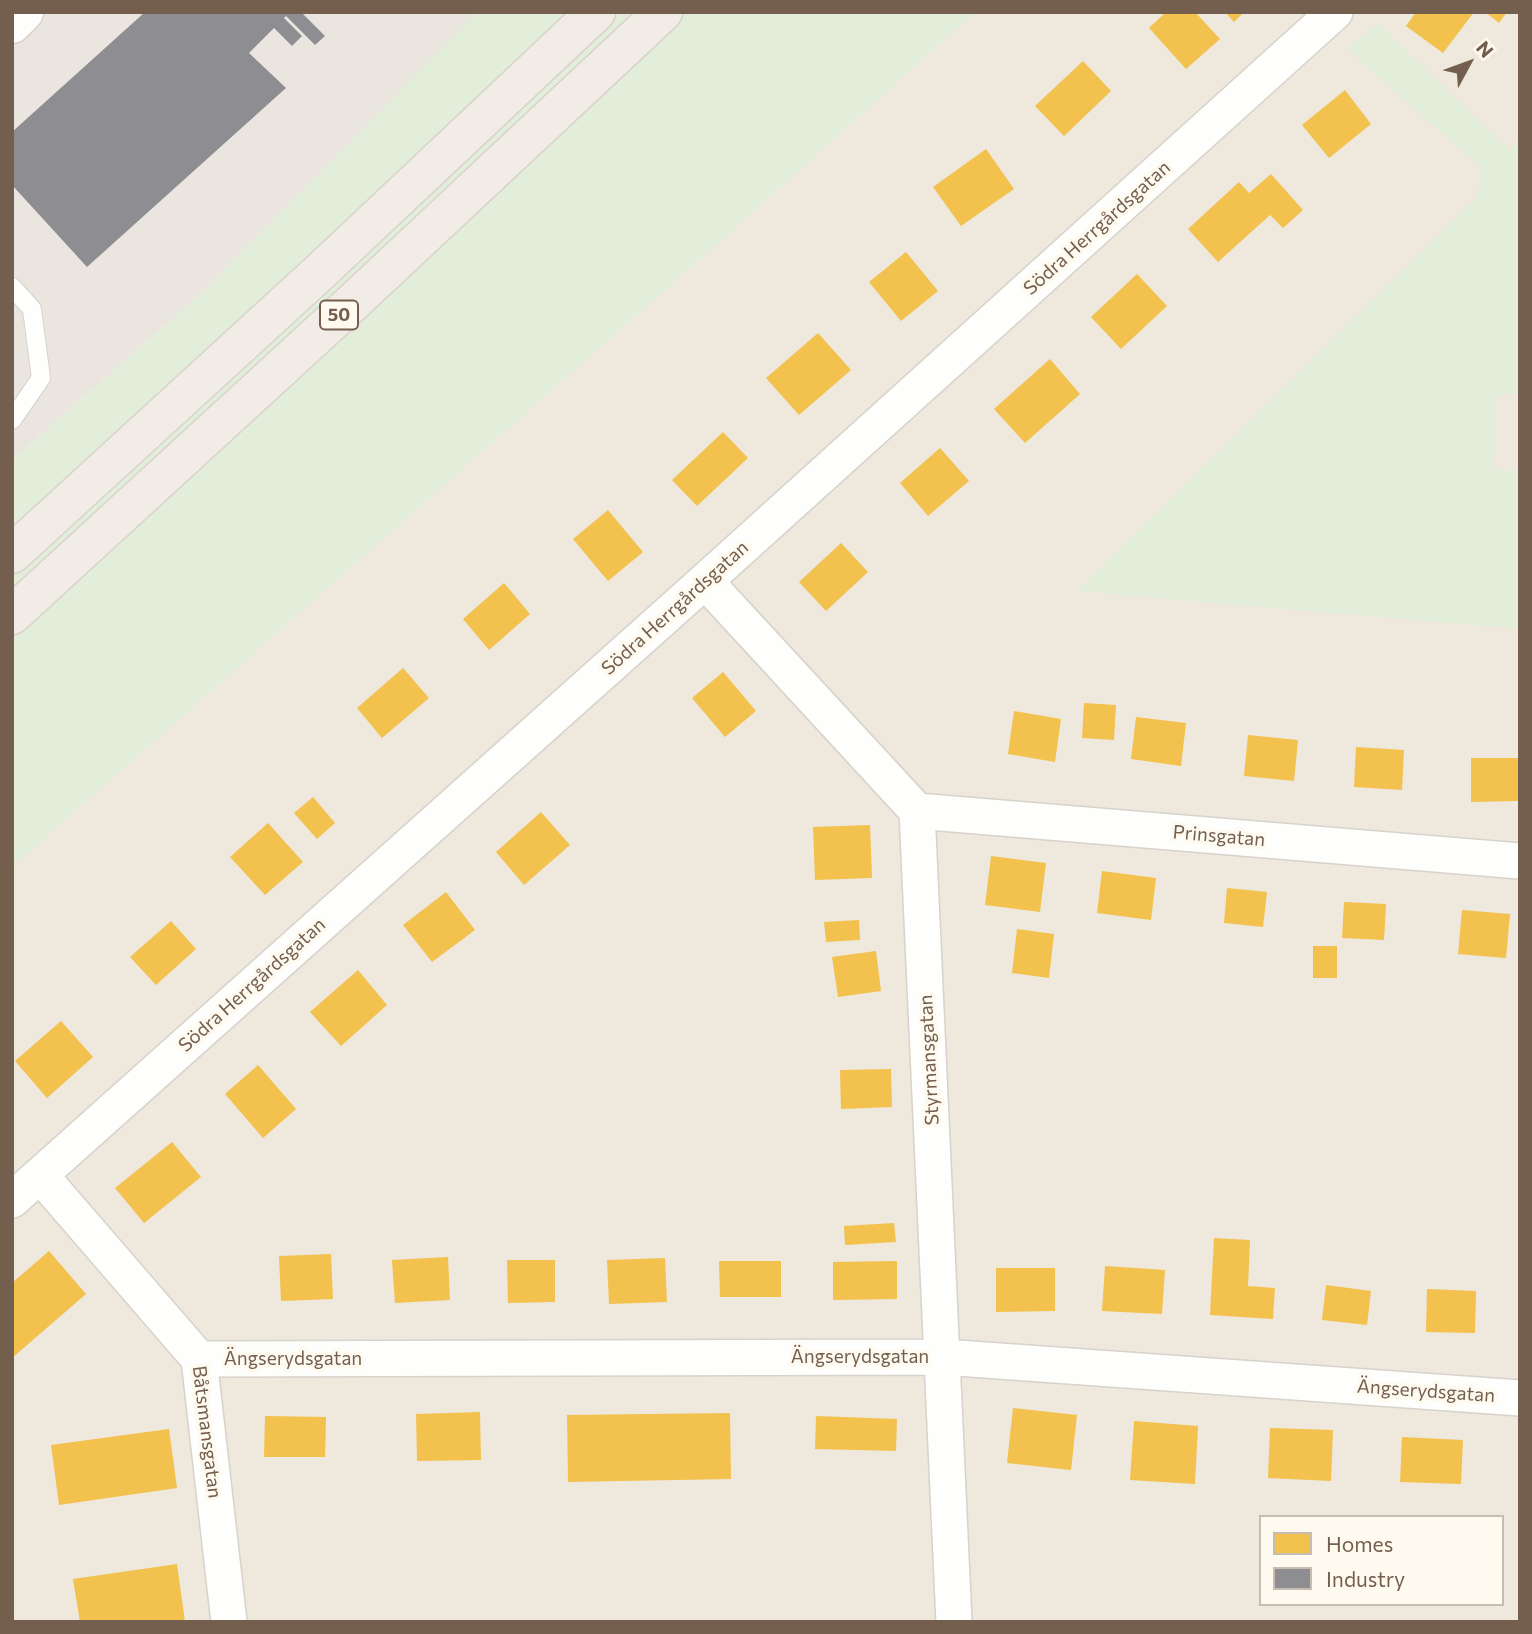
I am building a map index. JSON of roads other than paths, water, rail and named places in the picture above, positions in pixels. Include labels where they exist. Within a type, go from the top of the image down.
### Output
[{"type":"highway","name":"50","points":[[12,554],[322,270],[596,12]]},
{"type":"highway","name":"50","points":[[12,615],[351,304],[663,12]]},
{"type":"street","points":[[12,24],[24,12]]},
{"type":"street","name":"Södra Herrgårdsgatan","points":[[12,1200],[705,581],[1335,12]]},
{"type":"street","points":[[705,581],[917,811]]},
{"type":"street","name":"Prinsgatan","points":[[917,811],[1520,861]]},
{"type":"street","name":"Styrmansgatan","points":[[917,811],[954,1622]]},
{"type":"street","name":"Båtsmansgatan","points":[[40,1175],[199,1359],[229,1622]]},
{"type":"street","name":"Ängserydsgatan","points":[[199,1359],[943,1357],[1520,1398]]},
{"type":"lane","points":[[12,287],[32,309],[41,378],[12,420]]}]
